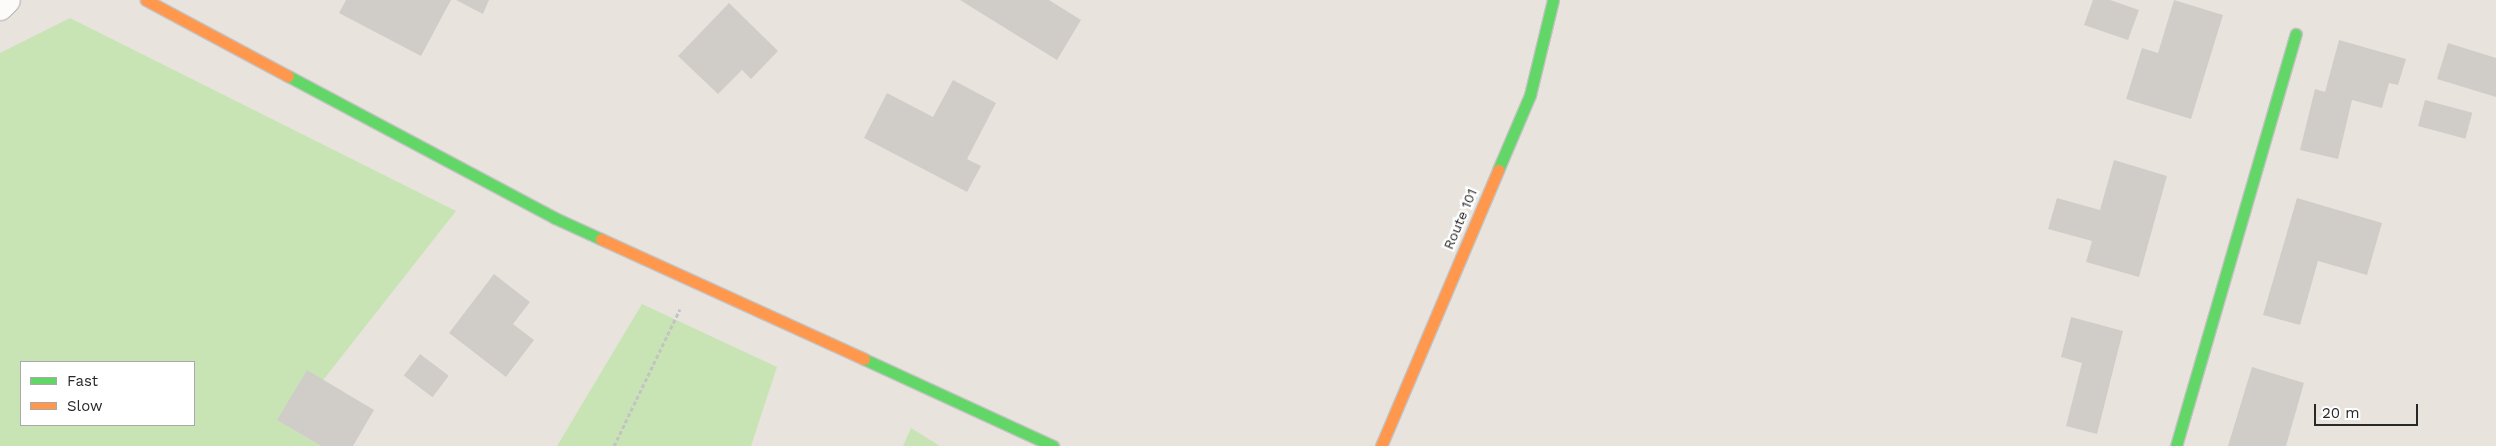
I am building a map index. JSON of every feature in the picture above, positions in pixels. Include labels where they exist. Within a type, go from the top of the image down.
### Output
[{"type":"main road","points":[[146,0],[555,218],[1052,446]]},
{"type":"main road","name":"Route 101","points":[[1381,446],[1530,95],[1553,0]]},
{"type":"main road","points":[[2176,446],[2296,34]]},
{"type":"street","points":[[0,6],[6,0]]},
{"type":"path","points":[[614,446],[694,282]]},
{"type":"green space","points":[[70,18],[456,211],[287,426],[321,446],[0,446],[0,53]]},
{"type":"green space","points":[[642,304],[777,367],[751,446],[557,446]]},
{"type":"green space","points":[[911,428],[940,446],[903,446]]},
{"type":"building","points":[[346,0],[451,0],[421,56],[339,13]]},
{"type":"building","points":[[456,0],[489,0],[483,14]]},
{"type":"building","points":[[960,0],[1049,0],[1081,20],[1057,60]]},
{"type":"building","points":[[2093,0],[2110,0],[2139,10],[2128,40],[2084,25]]},
{"type":"building","points":[[2174,0],[2223,15],[2191,119],[2126,99],[2142,48],[2158,53]]},
{"type":"building","points":[[729,3],[778,51],[751,79],[742,70],[718,94],[678,56]]},
{"type":"building","points":[[2339,40],[2406,59],[2398,85],[2389,83],[2382,108],[2352,100],[2338,159],[2300,150],[2315,89],[2325,92]]},
{"type":"building","points":[[2448,43],[2496,58],[2496,97],[2437,79]]},
{"type":"building","points":[[953,80],[996,103],[967,159],[981,166],[967,192],[864,138],[887,93],[933,117]]},
{"type":"building","points":[[2425,100],[2472,113],[2465,139],[2418,126]]},
{"type":"building","points":[[2114,160],[2167,176],[2139,277],[2086,262],[2092,241],[2048,229],[2057,198],[2100,210]]},
{"type":"building","points":[[2297,198],[2382,223],[2367,275],[2318,261],[2300,325],[2263,315]]},
{"type":"building","points":[[494,274],[530,302],[513,324],[534,340],[506,377],[449,333]]},
{"type":"building","points":[[2071,317],[2123,331],[2097,434],[2066,426],[2082,363],[2061,357]]},
{"type":"building","points":[[420,354],[449,376],[433,397],[404,376]]},
{"type":"building","points":[[2252,367],[2304,383],[2286,446],[2228,446]]},
{"type":"building","points":[[307,370],[374,410],[353,446],[321,446],[277,420]]},
{"type":"traffic: fast","points":[[1498,170],[1530,95],[1553,0]]},
{"type":"traffic: fast","points":[[2176,446],[2296,34]]},
{"type":"traffic: fast","points":[[288,76],[555,218],[601,239]]},
{"type":"traffic: fast","points":[[864,359],[1053,446]]},
{"type":"traffic: slow","points":[[146,0],[288,76]]},
{"type":"traffic: slow","points":[[1381,446],[1498,170]]},
{"type":"traffic: slow","points":[[601,239],[864,359]]}]
